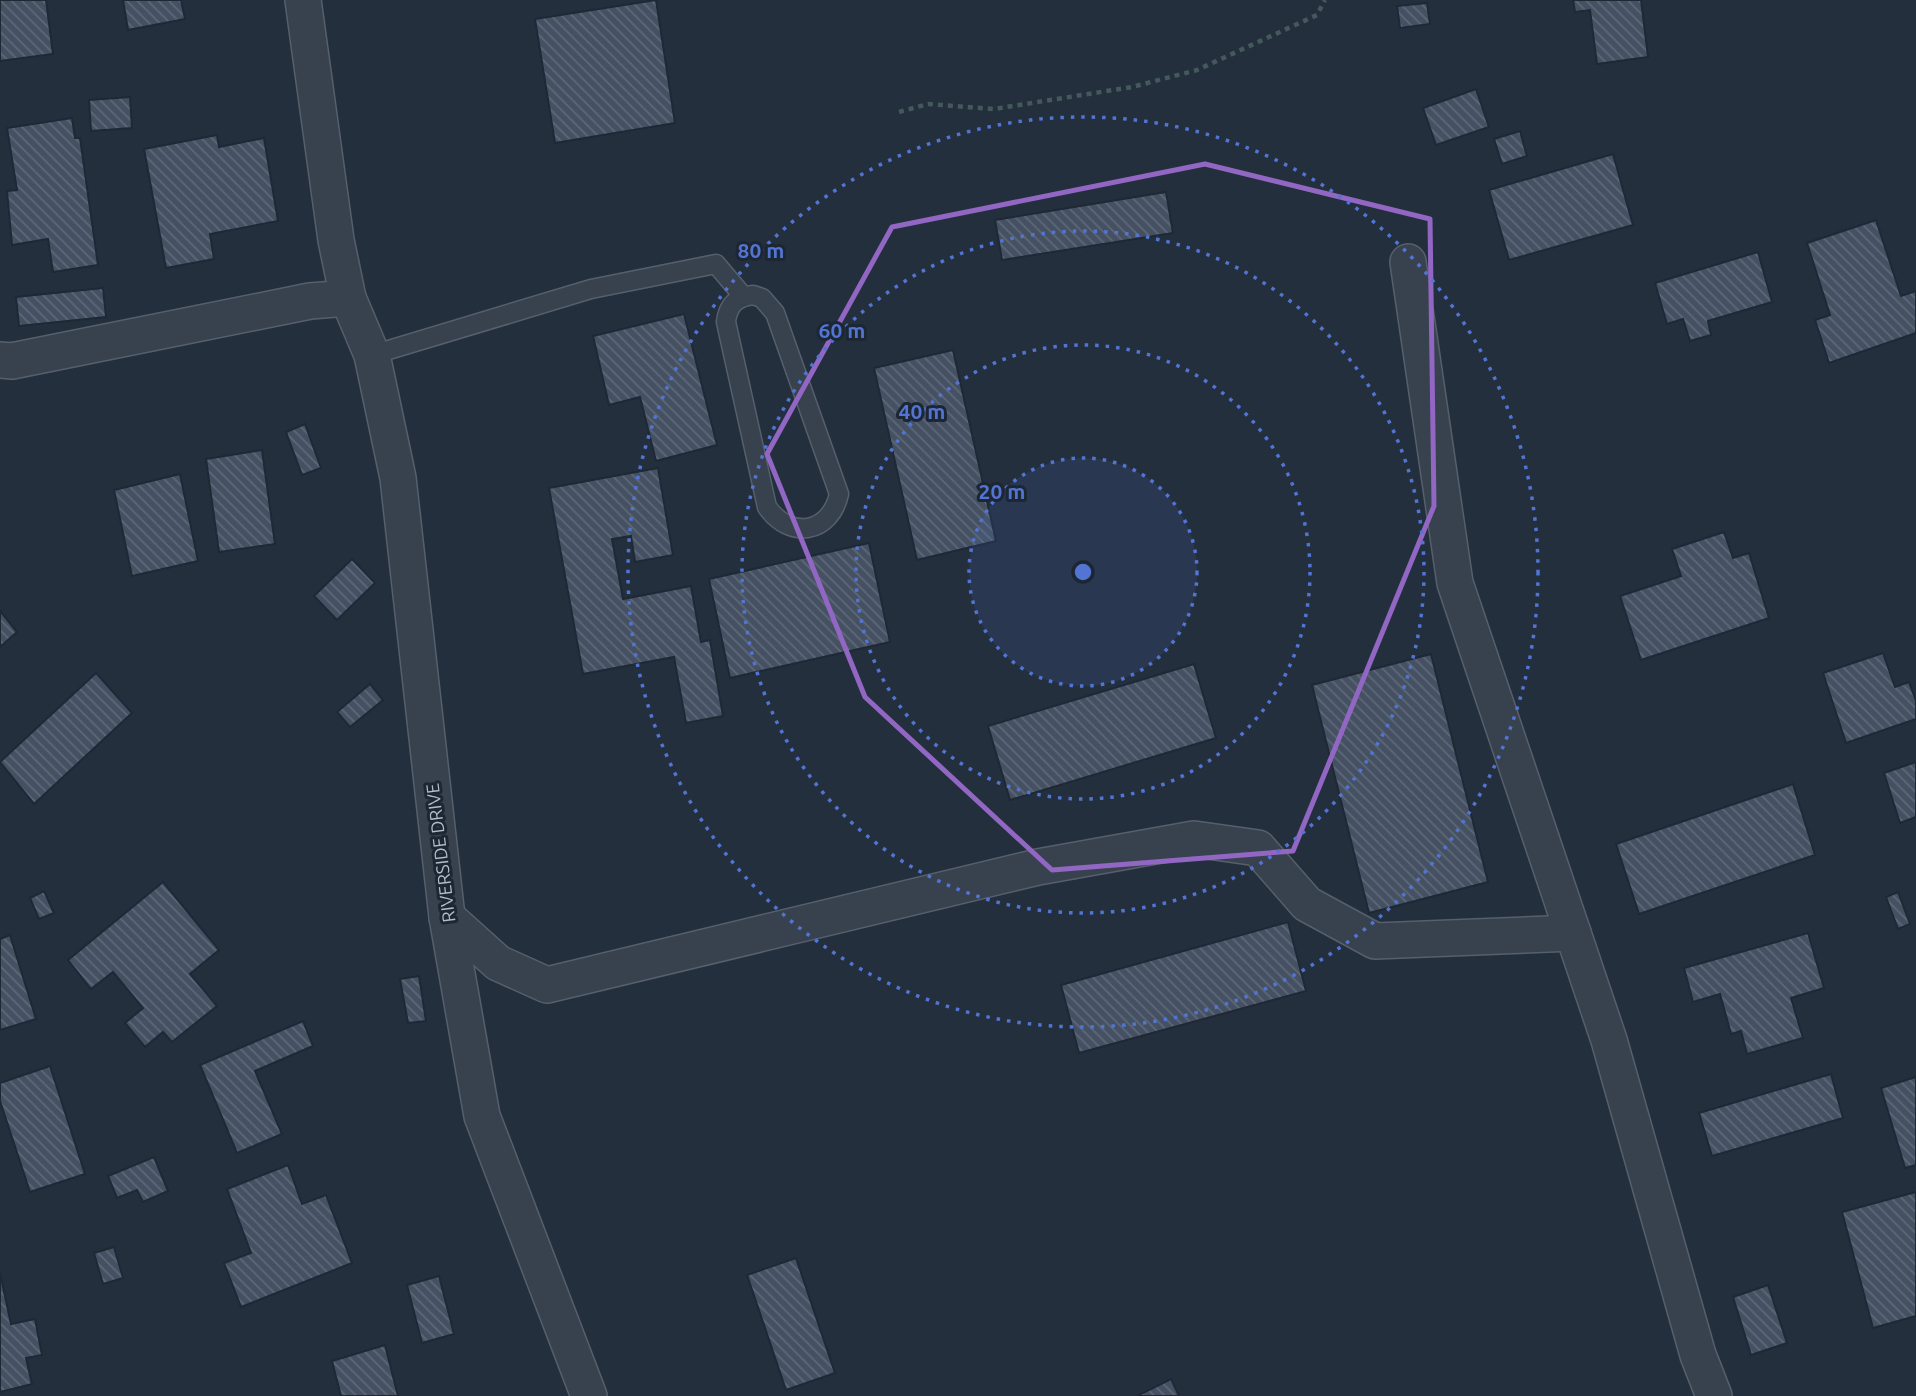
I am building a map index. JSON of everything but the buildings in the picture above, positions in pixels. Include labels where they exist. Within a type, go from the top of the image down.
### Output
[{"type":"street","name":"RIVERSIDE DRIVE","points":[[303,0],[336,240],[348,298],[372,355],[398,478],[447,917],[482,1116],[589,1396]]},
{"type":"street","points":[[1408,262],[1455,583],[1609,1040],[1698,1355],[1714,1396]]},
{"type":"street","points":[[6,361],[310,301],[348,298]]},
{"type":"street","points":[[447,917],[498,963],[547,985],[1038,867],[1194,839],[1258,848],[1307,904],[1375,941],[1573,933]]},
{"type":"lane","points":[[372,355],[591,289],[716,264],[743,296],[762,298],[775,313],[839,494],[830,516],[810,528],[785,525],[767,507],[726,322],[727,311],[743,296]]},
{"type":"path","points":[[899,112],[928,104],[994,109],[1132,87],[1197,71],[1317,15],[1325,0]]},
{"type":"highlighted area","points":[[1205,164],[1430,219],[1434,506],[1293,851],[1052,870],[865,697],[767,454],[892,227]]}]
